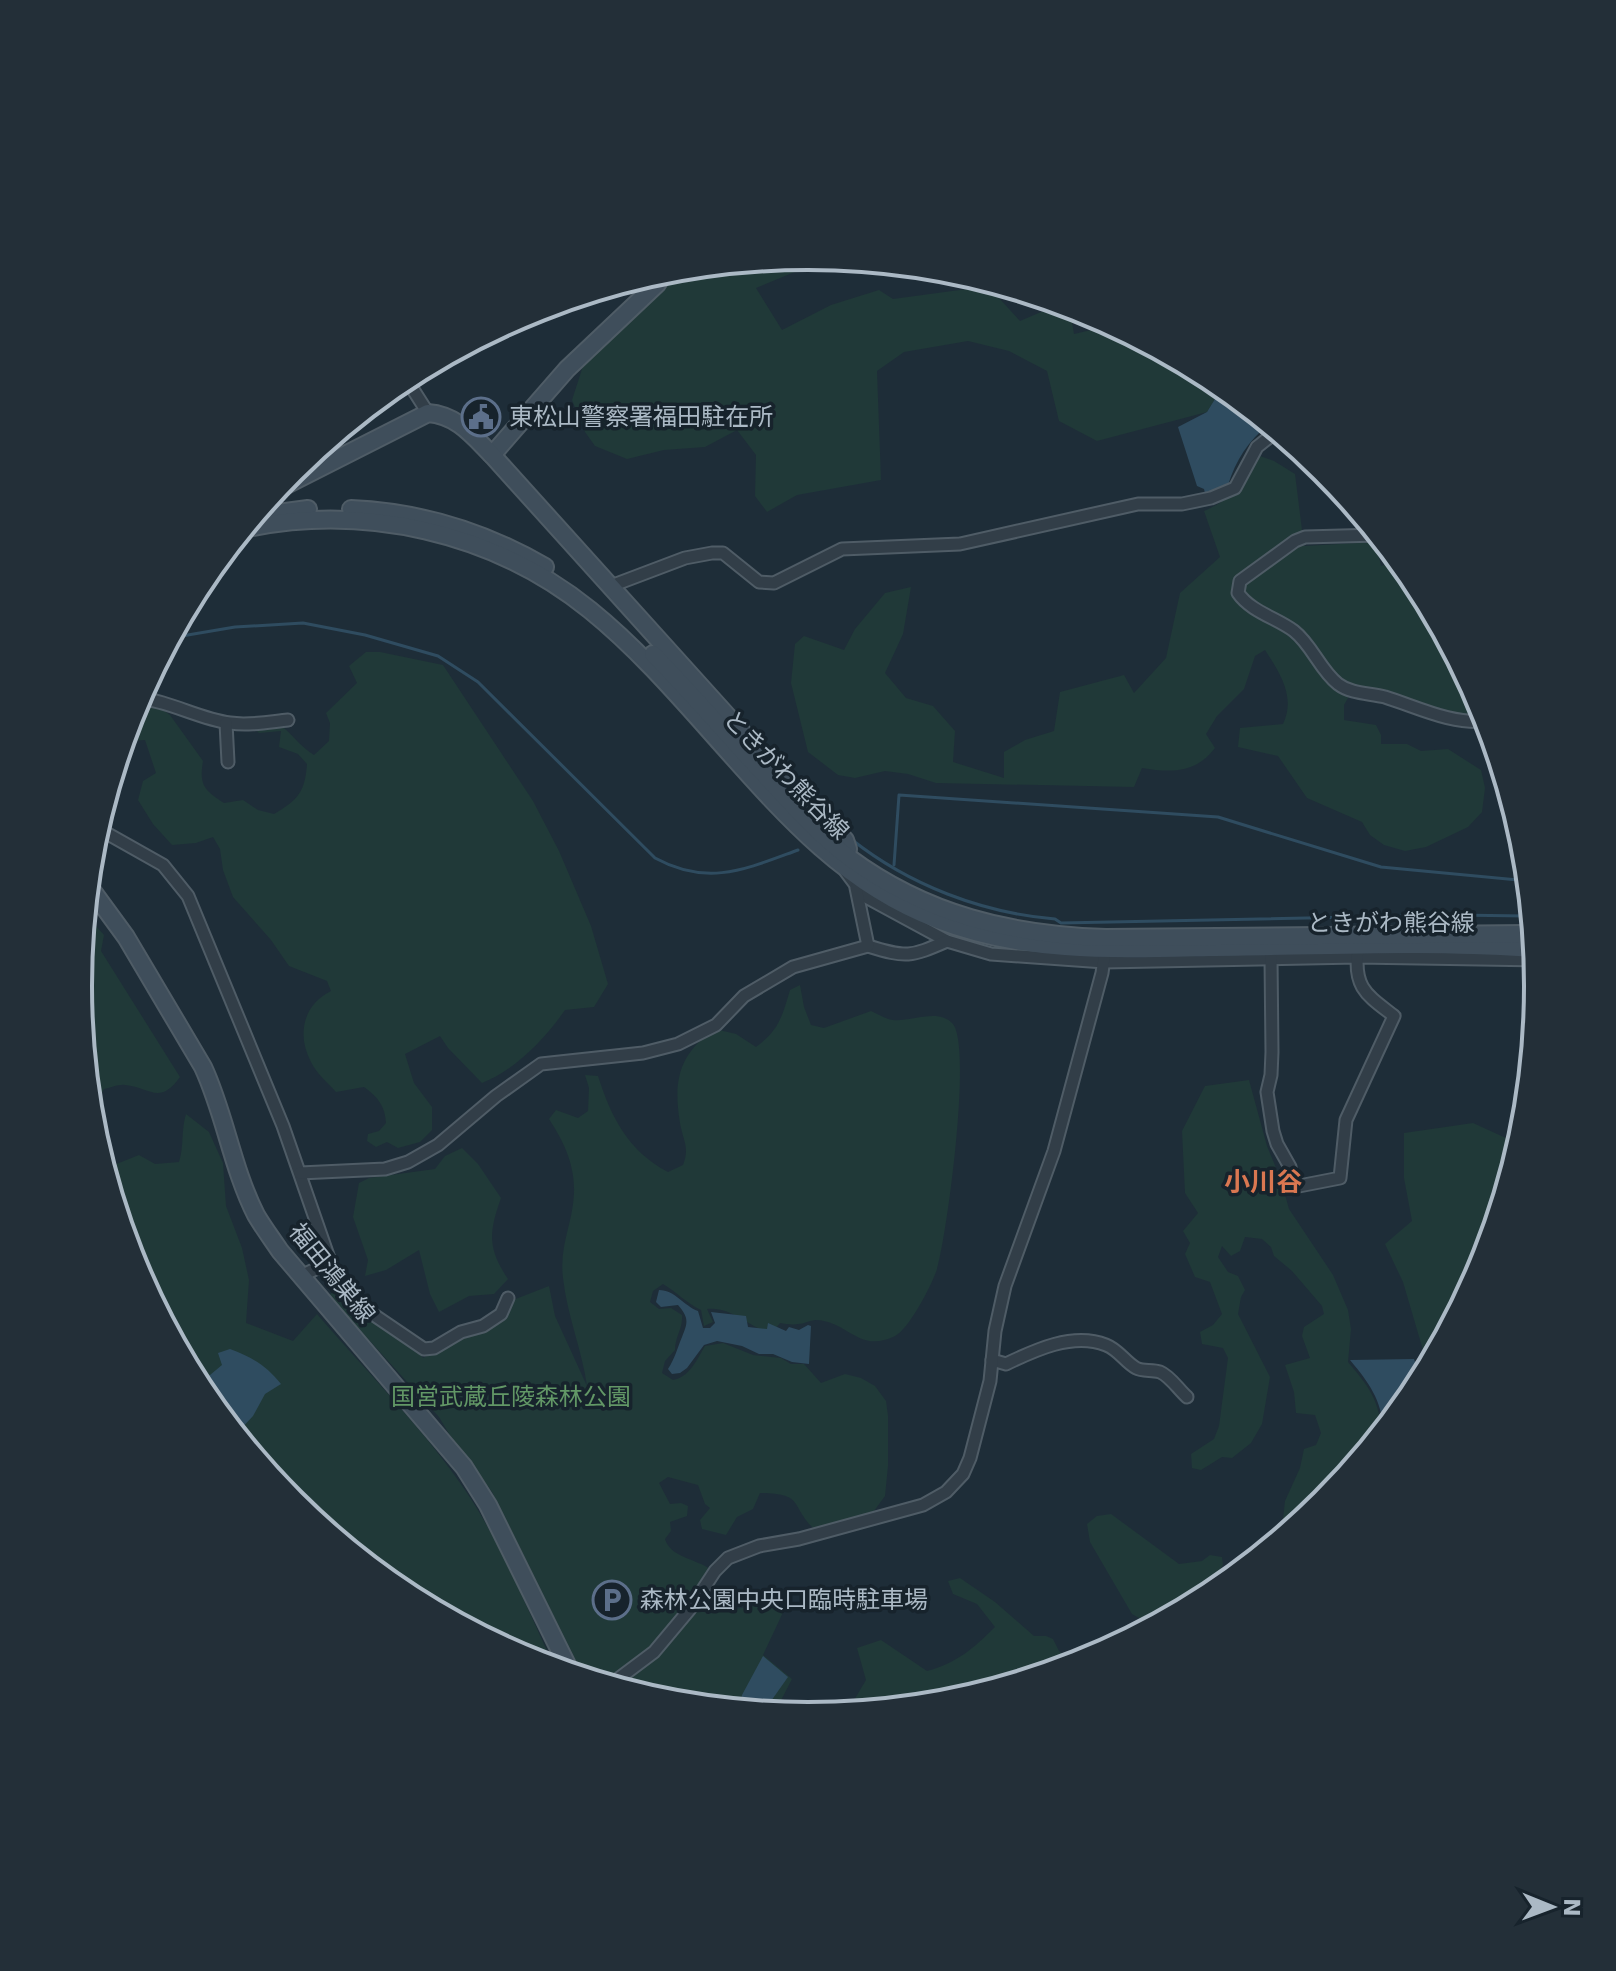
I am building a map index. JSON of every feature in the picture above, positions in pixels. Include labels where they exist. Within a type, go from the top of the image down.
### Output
[{"type":"main road","points":[[492,455],[567,369],[643,289]]},
{"type":"main road","points":[[307,474],[428,413],[451,418],[466,428],[768,761],[845,840],[837,855]]},
{"type":"main road","name":"ときがわ熊谷線","points":[[270,513],[324,508],[413,515],[471,532],[524,555],[599,602],[638,638],[689,690],[837,855]]},
{"type":"main road","name":"ときがわ熊谷線","points":[[259,527],[321,519],[402,525],[444,534],[528,569],[590,610],[637,652],[767,796],[837,855],[908,894],[966,918],[1105,950],[1522,949]]},
{"type":"main road","name":"福田鴻巣線","points":[[97,898],[126,937],[194,1049],[213,1088],[256,1215],[301,1276],[464,1467],[488,1505],[564,1659]]},
{"type":"main road","name":"ときがわ熊谷線","points":[[1105,950],[1522,934]]},
{"type":"street","points":[[412,389],[428,413]]},
{"type":"street","points":[[611,586],[685,558],[712,553],[723,553],[759,582],[774,583],[842,549],[960,544],[1138,504],[1195,501],[1235,488],[1257,447],[1269,438]]},
{"type":"street","points":[[1364,535],[1305,537],[1295,541],[1240,581],[1238,593],[1250,606],[1297,633],[1338,684],[1438,715],[1473,722]]},
{"type":"street","points":[[152,699],[226,723],[288,720]]},
{"type":"street","points":[[226,723],[228,762]]},
{"type":"street","points":[[109,834],[163,865],[188,896],[283,1126],[330,1262],[345,1290],[371,1313],[424,1349],[434,1348],[461,1332],[483,1326],[501,1314],[508,1298]]},
{"type":"street","points":[[837,855],[864,896],[947,941],[991,954],[1105,950],[1271,958],[1358,951],[1523,959]]},
{"type":"street","points":[[856,887],[868,946]]},
{"type":"street","points":[[300,1173],[385,1169],[408,1162],[425,1154],[541,1064],[643,1053],[678,1044],[716,1025],[744,996],[793,967],[868,946],[898,955],[915,955],[947,941]]},
{"type":"street","points":[[621,1677],[654,1652],[728,1558],[759,1546],[799,1539],[923,1505],[946,1492],[963,1474],[986,1396],[1005,1286],[1054,1151],[1105,950]]},
{"type":"street","points":[[1271,958],[1272,1052],[1267,1092],[1273,1131],[1290,1167],[1294,1187],[1340,1178],[1346,1120],[1394,1016],[1363,993],[1359,980],[1358,951]]},
{"type":"street","points":[[301,1276],[330,1262]]},
{"type":"street","points":[[992,1360],[1006,1364],[1037,1349],[1069,1342],[1095,1342],[1115,1350],[1136,1369],[1162,1373],[1187,1397]]},
{"type":"green space","points":[[798,270],[756,288],[782,330],[831,305],[879,290],[893,299],[967,288],[998,295],[1020,321],[1046,310],[1072,320],[1074,334],[1094,329],[1166,365],[1216,397],[1207,412],[1097,441],[1059,421],[1047,371],[1009,351],[968,341],[904,352],[877,371],[881,480],[797,495],[767,512],[755,496],[756,455],[737,430],[705,447],[664,450],[627,459],[595,446],[585,432],[572,400],[584,363],[635,316],[663,284],[761,271]]},
{"type":"green space","points":[[1260,456],[1295,474],[1304,546],[1370,542],[1378,553],[1381,566],[1386,564],[1403,588],[1450,669],[1470,715],[1450,714],[1355,686],[1344,705],[1344,720],[1376,725],[1381,744],[1407,744],[1421,751],[1448,749],[1481,770],[1485,788],[1482,812],[1468,827],[1426,847],[1405,851],[1384,845],[1370,835],[1362,822],[1307,798],[1278,756],[1238,747],[1240,728],[1283,724],[1287,714],[1284,686],[1265,650],[1255,656],[1244,689],[1217,716],[1206,734],[1215,748],[1208,756],[1183,769],[1142,768],[1134,787],[936,783],[885,771],[855,778],[838,775],[808,752],[791,683],[795,644],[804,636],[844,650],[855,629],[885,593],[911,587],[903,634],[885,673],[906,698],[933,706],[955,731],[953,762],[1004,778],[1004,752],[1025,740],[1054,731],[1060,692],[1124,675],[1134,693],[1166,658],[1180,593],[1220,557],[1204,511],[1231,495]]},
{"type":"green space","points":[[366,652],[443,665],[533,801],[559,851],[591,926],[608,984],[594,1007],[565,1010],[528,1053],[482,1083],[440,1036],[405,1054],[414,1083],[432,1107],[432,1130],[420,1142],[398,1148],[387,1142],[376,1147],[367,1141],[368,1134],[379,1131],[386,1123],[380,1102],[373,1094],[364,1087],[336,1092],[316,1070],[306,1051],[305,1021],[314,1004],[331,991],[327,981],[289,966],[271,940],[233,897],[223,870],[220,849],[213,837],[196,843],[172,845],[153,824],[138,800],[143,781],[156,773],[145,740],[136,741],[151,701],[170,715],[203,761],[204,786],[212,794],[224,803],[243,800],[258,810],[274,814],[299,794],[307,764],[298,754],[279,747],[281,731],[259,733],[250,724],[266,716],[280,724],[314,755],[329,741],[330,723],[326,713],[357,683],[349,666]]},
{"type":"green space","name":"国営武蔵丘陵森林公園","points":[[95,925],[104,935],[101,951],[180,1077],[173,1086],[160,1093],[125,1085],[104,1089],[101,1096],[92,986]]},
{"type":"green space","points":[[800,985],[811,1025],[824,1028],[871,1011],[893,1020],[931,1016],[946,1019],[952,1023],[958,1038],[960,1065],[952,1182],[937,1269],[913,1316],[901,1332],[883,1341],[872,1341],[837,1325],[816,1320],[780,1323],[772,1333],[716,1309],[707,1309],[713,1322],[704,1326],[701,1310],[668,1287],[663,1284],[653,1291],[650,1302],[659,1309],[671,1308],[682,1315],[675,1350],[665,1361],[662,1373],[673,1380],[688,1371],[705,1346],[723,1343],[753,1355],[804,1364],[821,1383],[845,1374],[861,1378],[875,1386],[886,1401],[888,1466],[885,1496],[874,1511],[857,1521],[814,1529],[790,1498],[760,1493],[753,1509],[737,1517],[726,1535],[702,1529],[700,1520],[710,1508],[705,1504],[698,1485],[668,1477],[659,1483],[670,1504],[688,1506],[687,1516],[670,1522],[671,1531],[665,1539],[668,1545],[678,1554],[710,1569],[694,1603],[707,1614],[753,1606],[781,1591],[786,1606],[763,1655],[792,1679],[781,1701],[668,1688],[577,1664],[492,1492],[439,1417],[329,1296],[338,1286],[417,1349],[423,1358],[460,1336],[498,1323],[513,1300],[549,1286],[555,1316],[587,1386],[562,1266],[573,1204],[573,1173],[564,1145],[549,1119],[556,1110],[578,1118],[588,1111],[589,1088],[585,1075],[598,1076],[615,1119],[642,1154],[668,1172],[683,1165],[686,1149],[677,1094],[686,1058],[715,1029],[736,1034],[756,1047],[779,1022],[790,990]]},
{"type":"green space","points":[[1249,1080],[1289,1209],[1333,1275],[1348,1310],[1351,1329],[1348,1362],[1371,1394],[1379,1416],[1346,1458],[1283,1521],[1285,1501],[1300,1468],[1304,1449],[1316,1445],[1321,1433],[1315,1415],[1296,1413],[1294,1392],[1285,1365],[1310,1358],[1302,1336],[1304,1327],[1324,1314],[1322,1306],[1292,1271],[1274,1256],[1271,1247],[1262,1239],[1245,1237],[1240,1251],[1231,1256],[1222,1246],[1218,1257],[1228,1272],[1238,1276],[1245,1290],[1238,1314],[1270,1377],[1262,1424],[1251,1443],[1232,1458],[1222,1457],[1201,1470],[1192,1468],[1191,1454],[1214,1439],[1219,1426],[1228,1358],[1223,1348],[1202,1344],[1200,1332],[1213,1325],[1222,1314],[1210,1282],[1195,1277],[1185,1254],[1190,1243],[1183,1231],[1198,1213],[1185,1193],[1182,1131],[1205,1086]]},
{"type":"green space","name":"国営武蔵丘陵森林公園","points":[[186,1114],[209,1132],[223,1163],[226,1206],[242,1248],[249,1280],[246,1323],[293,1341],[317,1314],[451,1470],[503,1557],[548,1652],[491,1628],[410,1581],[336,1524],[270,1458],[213,1383],[166,1302],[130,1216],[115,1165],[139,1155],[155,1164],[179,1162]]},
{"type":"green space","points":[[1473,1123],[1507,1139],[1486,1216],[1469,1260],[1423,1351],[1403,1282],[1385,1244],[1412,1221],[1404,1178],[1404,1133]]},
{"type":"green space","points":[[462,1148],[478,1164],[501,1198],[492,1240],[496,1258],[508,1279],[494,1294],[469,1296],[439,1312],[430,1294],[419,1250],[386,1270],[365,1276],[368,1260],[353,1217],[359,1183],[369,1178],[435,1169],[445,1156]]},
{"type":"green space","points":[[1111,1514],[1179,1564],[1202,1561],[1210,1555],[1222,1557],[1223,1565],[1206,1581],[1141,1619],[1132,1614],[1090,1542],[1087,1524],[1097,1516]]},
{"type":"green space","points":[[960,1578],[995,1602],[1034,1636],[1053,1639],[1063,1654],[948,1688],[854,1700],[866,1680],[857,1648],[881,1640],[927,1671],[964,1654],[995,1627],[977,1604],[953,1594],[948,1581]]},
{"type":"water","points":[[1216,397],[1261,431],[1244,452],[1228,485],[1205,493],[1197,486],[1178,427],[1207,412]]},
{"type":"water","points":[[659,1290],[670,1293],[698,1311],[703,1328],[710,1328],[715,1323],[711,1312],[746,1316],[748,1327],[767,1329],[768,1323],[786,1331],[789,1327],[799,1330],[811,1326],[809,1364],[792,1362],[773,1354],[759,1354],[742,1346],[717,1341],[704,1345],[687,1368],[672,1374],[668,1369],[686,1320],[678,1305],[661,1307],[656,1302]]},
{"type":"water","points":[[230,1349],[245,1355],[270,1372],[281,1384],[265,1394],[244,1426],[209,1376],[222,1365],[218,1353]]},
{"type":"water","points":[[1414,1359],[1416,1364],[1381,1414],[1373,1392],[1350,1360]]},
{"type":"water","points":[[763,1656],[788,1677],[771,1700],[741,1698]]},
{"type":"waterway","points":[[183,636],[235,627],[303,623],[365,635],[438,656],[478,682],[655,858],[692,872],[710,873],[744,869],[798,850]]},
{"type":"waterway","points":[[894,865],[899,795],[1218,817],[1381,867],[1516,880]]},
{"type":"waterway","points":[[851,839],[897,870],[947,894],[1000,910],[1055,919],[1061,923],[1520,916]]},
{"type":"place","name":"東松山警察署福田駐在所","points":[[481,417]]},
{"type":"place","name":"森林公園中央口臨時駐車場","points":[[612,1600]]},
{"type":"district","name":"小川谷","points":[[1263,1182]]}]
